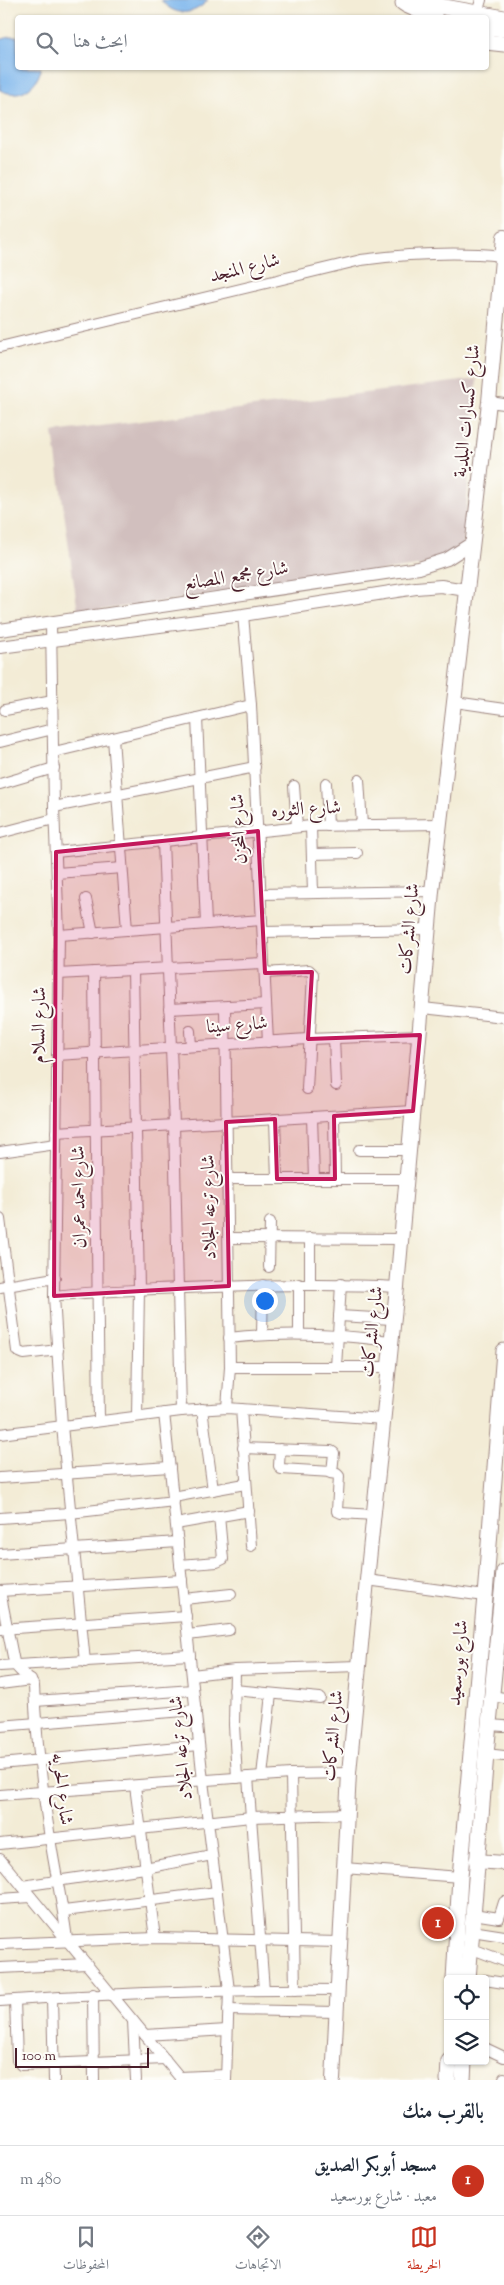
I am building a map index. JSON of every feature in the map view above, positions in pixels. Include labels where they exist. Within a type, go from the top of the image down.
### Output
[{"type":"main road","points":[[403,7],[420,2],[480,6],[504,18]]},
{"type":"main road","points":[[403,7],[426,15]]},
{"type":"main road","points":[[489,27],[504,29]]},
{"type":"main road","points":[[489,42],[504,44]]},
{"type":"main road","name":"شارع كسارات البلدية","points":[[466,590],[489,402],[504,237]]},
{"type":"main road","name":"شارع الشركات","points":[[333,2080],[349,1773],[387,1367],[397,1287],[410,1150],[428,929],[455,702],[466,590]]},
{"type":"main road","name":"شارع بورسعيد","points":[[468,1975],[460,1877],[485,1596],[499,1467],[504,1352]]},
{"type":"main road","name":"شارع بورسعيد","points":[[468,1975],[486,1754],[496,1726],[504,1572]]},
{"type":"main road","points":[[476,1861],[504,1863]]},
{"type":"main road","points":[[448,2080],[449,2065]]},
{"type":"main road","points":[[463,2080],[464,2065]]},
{"type":"street","name":"شارع المنجد","points":[[0,347],[362,260],[441,253],[502,256]]},
{"type":"street","points":[[489,402],[504,404]]},
{"type":"street","name":"شارع مجمع المصانع","points":[[0,630],[51,624],[419,568],[447,559],[472,543]]},
{"type":"street","name":"شارع مجمع المصانع","points":[[0,647],[243,615],[416,588],[441,586],[466,590]]},
{"type":"street","name":"شارع المخزن","points":[[243,615],[252,705],[268,1042]]},
{"type":"street","name":"شارع السلام","points":[[51,624],[58,935],[54,1296],[62,1426],[84,1662]]},
{"type":"street","points":[[5,710],[53,701]]},
{"type":"street","points":[[455,702],[504,709]]},
{"type":"street","points":[[54,752],[252,705]]},
{"type":"street","points":[[197,718],[206,924]]},
{"type":"street","points":[[0,742],[53,729]]},
{"type":"street","points":[[113,738],[127,930]]},
{"type":"street","points":[[54,807],[254,767]]},
{"type":"street","points":[[0,784],[54,768]]},
{"type":"street","points":[[359,780],[362,825]]},
{"type":"street","points":[[326,783],[328,826]]},
{"type":"street","points":[[294,786],[297,827]]},
{"type":"street","points":[[0,834],[54,818]]},
{"type":"street","name":"شارع الثوره","points":[[56,852],[297,827],[439,824]]},
{"type":"street","points":[[312,826],[313,893]]},
{"type":"street","points":[[163,841],[174,1125],[181,1410]]},
{"type":"street","points":[[312,854],[357,853]]},
{"type":"street","points":[[57,873],[122,868]]},
{"type":"street","points":[[261,894],[432,891]]},
{"type":"street","points":[[86,898],[93,933]]},
{"type":"street","points":[[58,935],[262,920]]},
{"type":"street","points":[[263,932],[428,929]]},
{"type":"street","points":[[58,974],[168,968],[264,968],[312,972],[307,1089]]},
{"type":"street","points":[[133,970],[139,1289],[137,1416]]},
{"type":"street","name":"شارع احمد عمران","points":[[94,972],[99,1421]]},
{"type":"street","points":[[169,1009],[266,1004]]},
{"type":"street","name":"شارع ترعه الجلاد","points":[[225,1007],[230,1367],[227,1408]]},
{"type":"street","points":[[423,1008],[504,1017]]},
{"type":"street","points":[[190,1031],[191,1046]]},
{"type":"street","name":"شارع سينا","points":[[57,1055],[308,1039],[420,1035]]},
{"type":"street","points":[[334,1038],[336,1085]]},
{"type":"street","points":[[56,1132],[413,1111]]},
{"type":"street","points":[[334,1116],[335,1179]]},
{"type":"street","points":[[312,1117],[314,1179]]},
{"type":"street","points":[[275,1119],[278,1179]]},
{"type":"street","points":[[0,1152],[56,1144]]},
{"type":"street","points":[[359,1150],[410,1150]]},
{"type":"street","points":[[227,1179],[407,1178]]},
{"type":"street","points":[[0,1219],[4,1286],[17,1351],[24,1354],[58,1350]]},
{"type":"street","points":[[269,1267],[270,1222]]},
{"type":"street","points":[[229,1238],[401,1239]]},
{"type":"street","points":[[299,1333],[310,1238]]},
{"type":"street","points":[[4,1286],[54,1278]]},
{"type":"street","points":[[54,1296],[98,1290],[263,1285],[341,1284],[397,1287]]},
{"type":"street","points":[[336,1366],[341,1284]]},
{"type":"street","points":[[262,1335],[263,1285]]},
{"type":"street","points":[[339,1316],[392,1319]]},
{"type":"street","points":[[229,1338],[299,1333],[338,1334],[390,1341]]},
{"type":"street","points":[[230,1367],[387,1367]]},
{"type":"street","points":[[0,1434],[181,1410],[227,1408],[383,1419]]},
{"type":"street","points":[[241,1408],[251,1546]]},
{"type":"street","points":[[202,1409],[212,1490]]},
{"type":"street","name":"شارع ترعه الجلاد","points":[[164,1413],[199,1745],[229,1990],[226,2077]]},
{"type":"street","points":[[243,1448],[333,1452],[330,1473]]},
{"type":"street","points":[[280,1449],[279,1466],[281,1469],[330,1473],[340,1476],[338,1511],[341,1513],[374,1515]]},
{"type":"street","points":[[0,1478],[170,1466]]},
{"type":"street","points":[[0,1518],[70,1513],[174,1499],[246,1484]]},
{"type":"street","points":[[176,1524],[248,1511]]},
{"type":"street","points":[[180,1565],[217,1562],[223,1559],[219,1516]]},
{"type":"street","points":[[0,1554],[178,1542]]},
{"type":"street","points":[[31,1680],[15,1666],[4,1629],[0,1591],[182,1580]]},
{"type":"street","points":[[367,1580],[485,1596]]},
{"type":"street","points":[[184,1599],[231,1594]]},
{"type":"street","points":[[4,1629],[186,1616]]},
{"type":"street","points":[[188,1635],[229,1630]]},
{"type":"street","points":[[0,1666],[190,1656]]},
{"type":"street","points":[[192,1675],[235,1670],[359,1666]]},
{"type":"street","points":[[235,1670],[234,1725],[237,1778]]},
{"type":"street","points":[[0,1684],[31,1680]]},
{"type":"street","name":"شارع الحريه","points":[[31,1680],[34,1686],[43,1792],[64,1910],[67,1940]]},
{"type":"street","points":[[35,1701],[194,1690]]},
{"type":"street","points":[[234,1690],[320,1698]]},
{"type":"street","points":[[262,1776],[271,1694]]},
{"type":"street","points":[[0,1726],[196,1710]]},
{"type":"street","points":[[0,1764],[199,1745]]},
{"type":"street","points":[[486,1754],[504,1756]]},
{"type":"street","points":[[0,1795],[291,1774],[349,1773]]},
{"type":"street","points":[[291,1774],[295,1990]]},
{"type":"street","points":[[248,1777],[264,1990]]},
{"type":"street","points":[[134,1786],[154,1938]]},
{"type":"street","points":[[0,1844],[251,1817],[347,1814]]},
{"type":"street","points":[[22,1886],[145,1868],[212,1855]]},
{"type":"street","points":[[0,1859],[181,2078],[226,2077]]},
{"type":"street","points":[[344,1868],[460,1877]]},
{"type":"street","points":[[64,1910],[217,1892]]},
{"type":"street","points":[[0,1899],[31,1897]]},
{"type":"street","points":[[473,1914],[499,1918],[504,1902]]},
{"type":"street","points":[[472,1932],[504,1936]]},
{"type":"street","points":[[0,1944],[154,1938],[340,1942]]},
{"type":"street","points":[[470,1948],[504,1962]]},
{"type":"street","points":[[0,1968],[87,1964]]},
{"type":"street","points":[[489,1981],[504,1983]]},
{"type":"street","points":[[0,2001],[111,1993],[337,1990]]},
{"type":"street","points":[[93,1994],[94,2080]]},
{"type":"street","points":[[52,1998],[54,2080]]},
{"type":"street","points":[[15,2000],[17,2060],[21,2065],[165,2059]]},
{"type":"street","points":[[228,2010],[336,2012]]},
{"type":"street","points":[[133,2021],[136,2080]]},
{"type":"street","points":[[145,2035],[228,2030]]},
{"type":"street","points":[[489,2050],[504,2057]]},
{"type":"highlighted area","points":[[258,831],[265,973],[312,972],[308,1039],[420,1035],[413,1111],[334,1116],[335,1179],[277,1179],[275,1119],[226,1122],[229,1286],[54,1296],[56,852]]},
{"type":"shaded area","points":[[477,379],[463,547],[431,564],[78,613],[53,432]]},
{"type":"water","points":[[161,0],[208,0],[190,12],[178,12],[166,6]]},
{"type":"water","points":[[15,37],[15,70],[40,70],[36,81],[26,90],[7,93],[0,90],[0,40]]},
{"type":"place","name":"مسجد أبوبكر الصديق","points":[[438,1923]]}]
